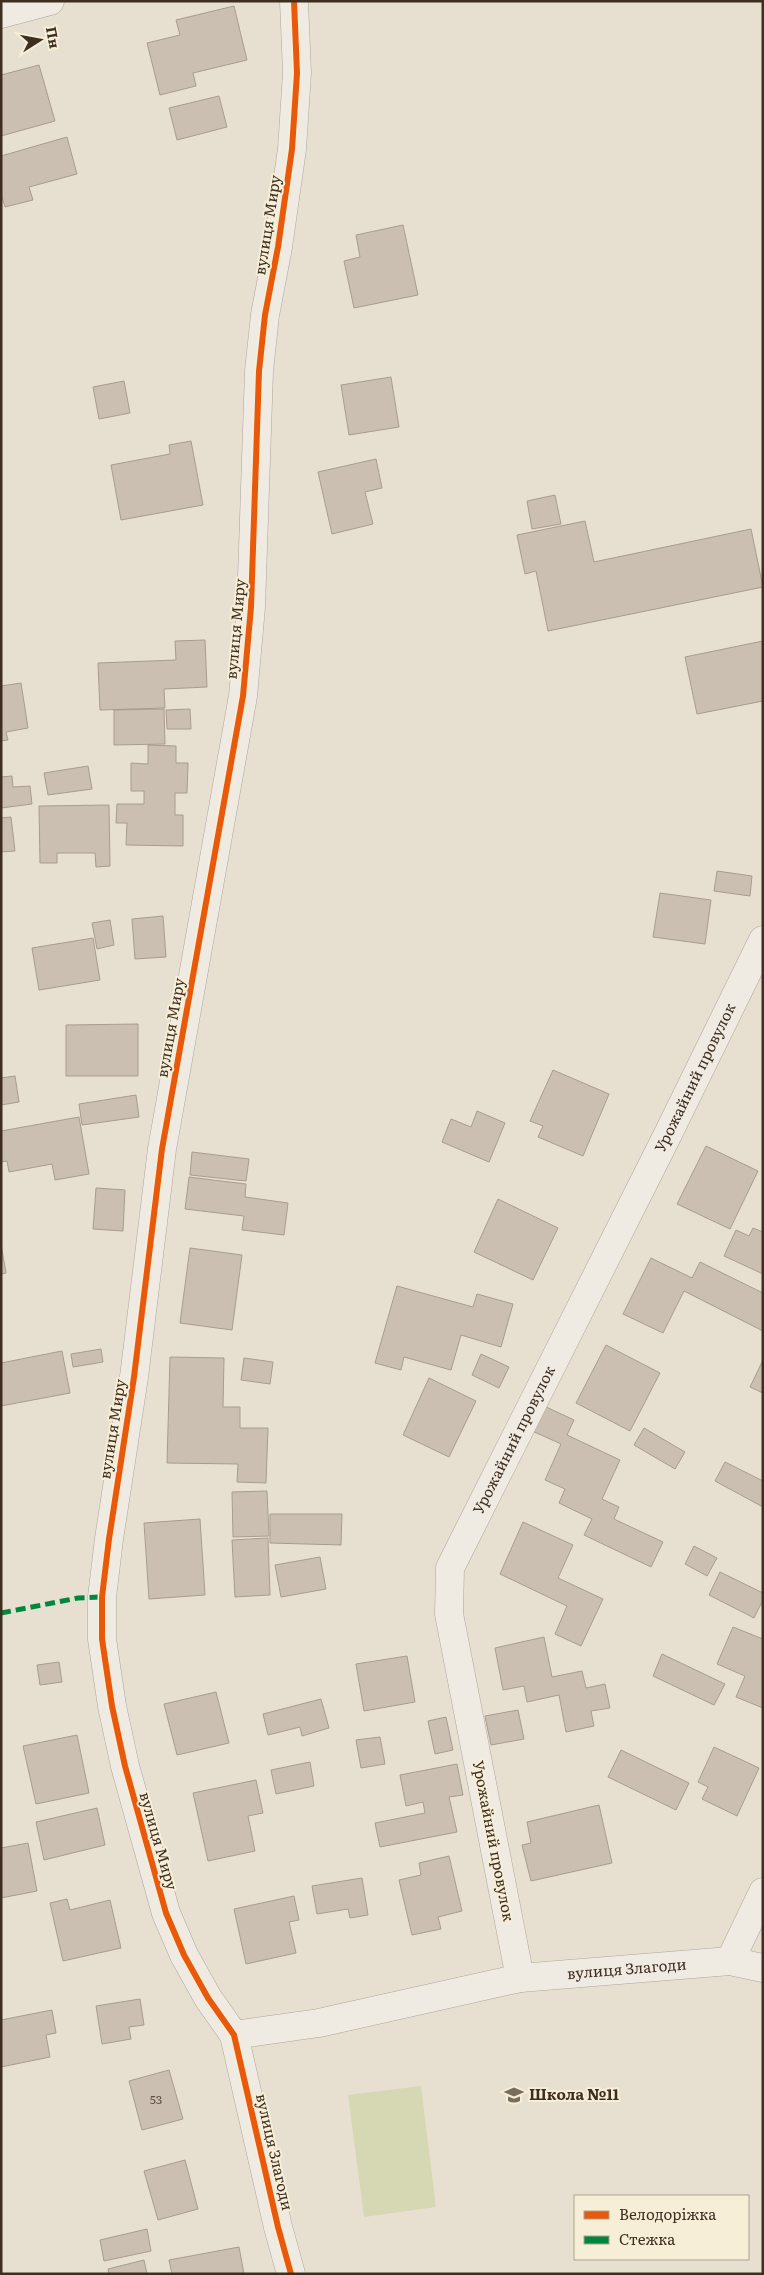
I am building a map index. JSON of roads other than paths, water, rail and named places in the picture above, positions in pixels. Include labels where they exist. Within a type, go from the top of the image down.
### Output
[{"type":"street","points":[[1,14],[50,1]]},
{"type":"street","name":"вулиця Миру","points":[[234,2035],[208,1998],[184,1956],[166,1913],[125,1766],[112,1706],[102,1639],[102,1597],[134,1377],[162,1149],[242,696],[251,607],[258,370],[292,149],[297,73],[294,1]]},
{"type":"street","name":"Урожайний провулок","points":[[520,1978],[449,1614],[450,1568],[667,1136],[763,940]]},
{"type":"street","points":[[730,1961],[763,1892]]},
{"type":"street","name":"вулиця Злагоди","points":[[291,2274],[278,2227],[234,2035],[319,2023],[520,1978],[730,1961],[763,1968]]},
{"type":"place","name":"Школа №11","points":[[514,2095]]}]
